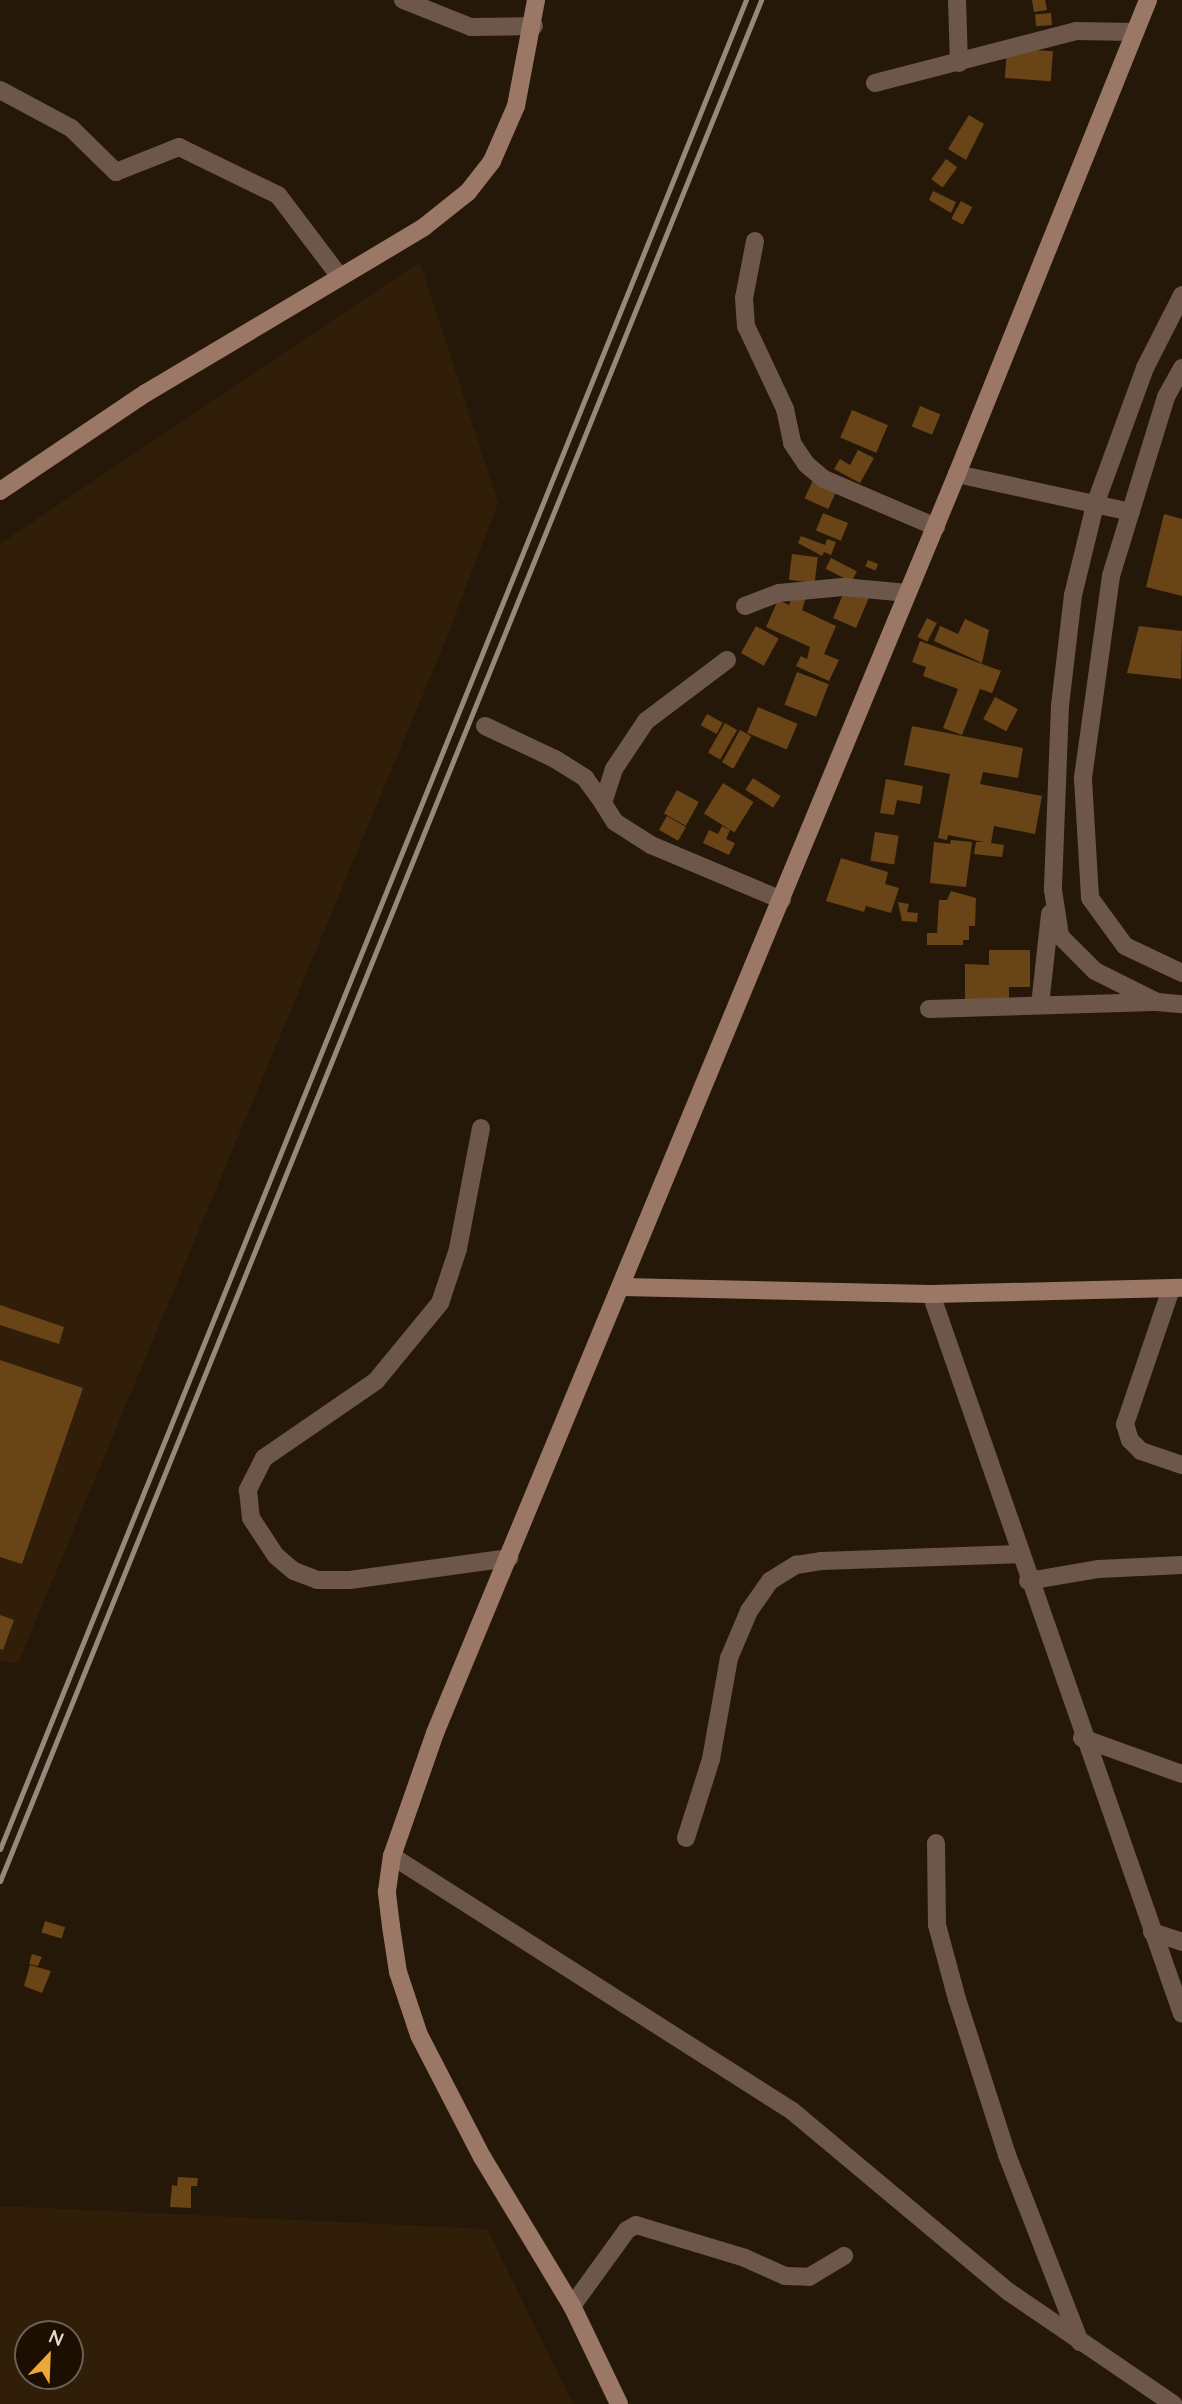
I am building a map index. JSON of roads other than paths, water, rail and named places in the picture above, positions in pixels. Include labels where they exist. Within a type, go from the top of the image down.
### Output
[{"type":"street","points":[[403,0],[471,27],[534,26]]},
{"type":"street","points":[[0,491],[146,393],[424,227],[468,192],[505,134],[534,26],[537,0]]},
{"type":"street","points":[[957,0],[959,63]]},
{"type":"street","points":[[619,2404],[572,2306],[482,2157],[419,2035],[398,1972],[391,1926],[387,1891],[392,1856],[410,1794],[623,1287],[936,527],[1148,0]]},
{"type":"street","points":[[875,83],[1076,32],[1135,32]]},
{"type":"street","points":[[0,90],[71,128],[116,172],[179,147],[278,195],[340,277]]},
{"type":"street","points":[[755,241],[744,298],[746,326],[785,409],[792,443],[806,464],[824,479],[936,527]]},
{"type":"street","points":[[1040,1006],[1053,890],[1057,778],[1073,595],[1095,505],[1145,368],[1182,295]]},
{"type":"street","points":[[1182,368],[1166,397],[1111,576],[1083,779],[1090,898],[1125,946],[1182,973]]},
{"type":"street","points":[[957,474],[1131,512]]},
{"type":"street","points":[[745,606],[779,593],[842,587],[908,593]]},
{"type":"street","points":[[603,803],[614,769],[646,721],[727,660]]},
{"type":"street","points":[[485,726],[555,759],[584,778],[615,822],[651,845],[782,900]]},
{"type":"street","points":[[1057,778],[1083,779]]},
{"type":"street","points":[[1053,890],[1060,936],[1095,971],[1157,1002]]},
{"type":"street","points":[[929,1009],[1157,1002],[1182,1004]]},
{"type":"street","points":[[481,1128],[458,1249],[440,1303],[376,1381],[264,1458],[248,1490],[251,1518],[276,1556],[294,1571],[317,1580],[350,1580],[509,1558]]},
{"type":"street","points":[[623,1287],[931,1294],[1176,1289],[1125,1424],[1130,1440],[1141,1451],[1182,1465]]},
{"type":"street","points":[[931,1294],[1082,1738],[1182,2014]]},
{"type":"street","points":[[686,1838],[711,1759],[729,1658],[749,1611],[770,1581],[796,1565],[821,1561],[1018,1554]]},
{"type":"street","points":[[1028,1581],[1099,1569],[1182,1566]]},
{"type":"street","points":[[1082,1738],[1182,1774]]},
{"type":"street","points":[[936,1843],[937,1925],[957,1999],[1007,2155],[1080,2342]]},
{"type":"street","points":[[392,1856],[791,2110],[1009,2292],[1173,2404]]},
{"type":"street","points":[[1152,1932],[1182,1942]]},
{"type":"street","points":[[572,2306],[627,2230],[636,2225],[745,2258],[785,2276],[809,2277],[844,2256]]},
{"type":"railway","points":[[0,1849],[746,0]]},
{"type":"railway","points":[[0,1881],[761,0]]}]
